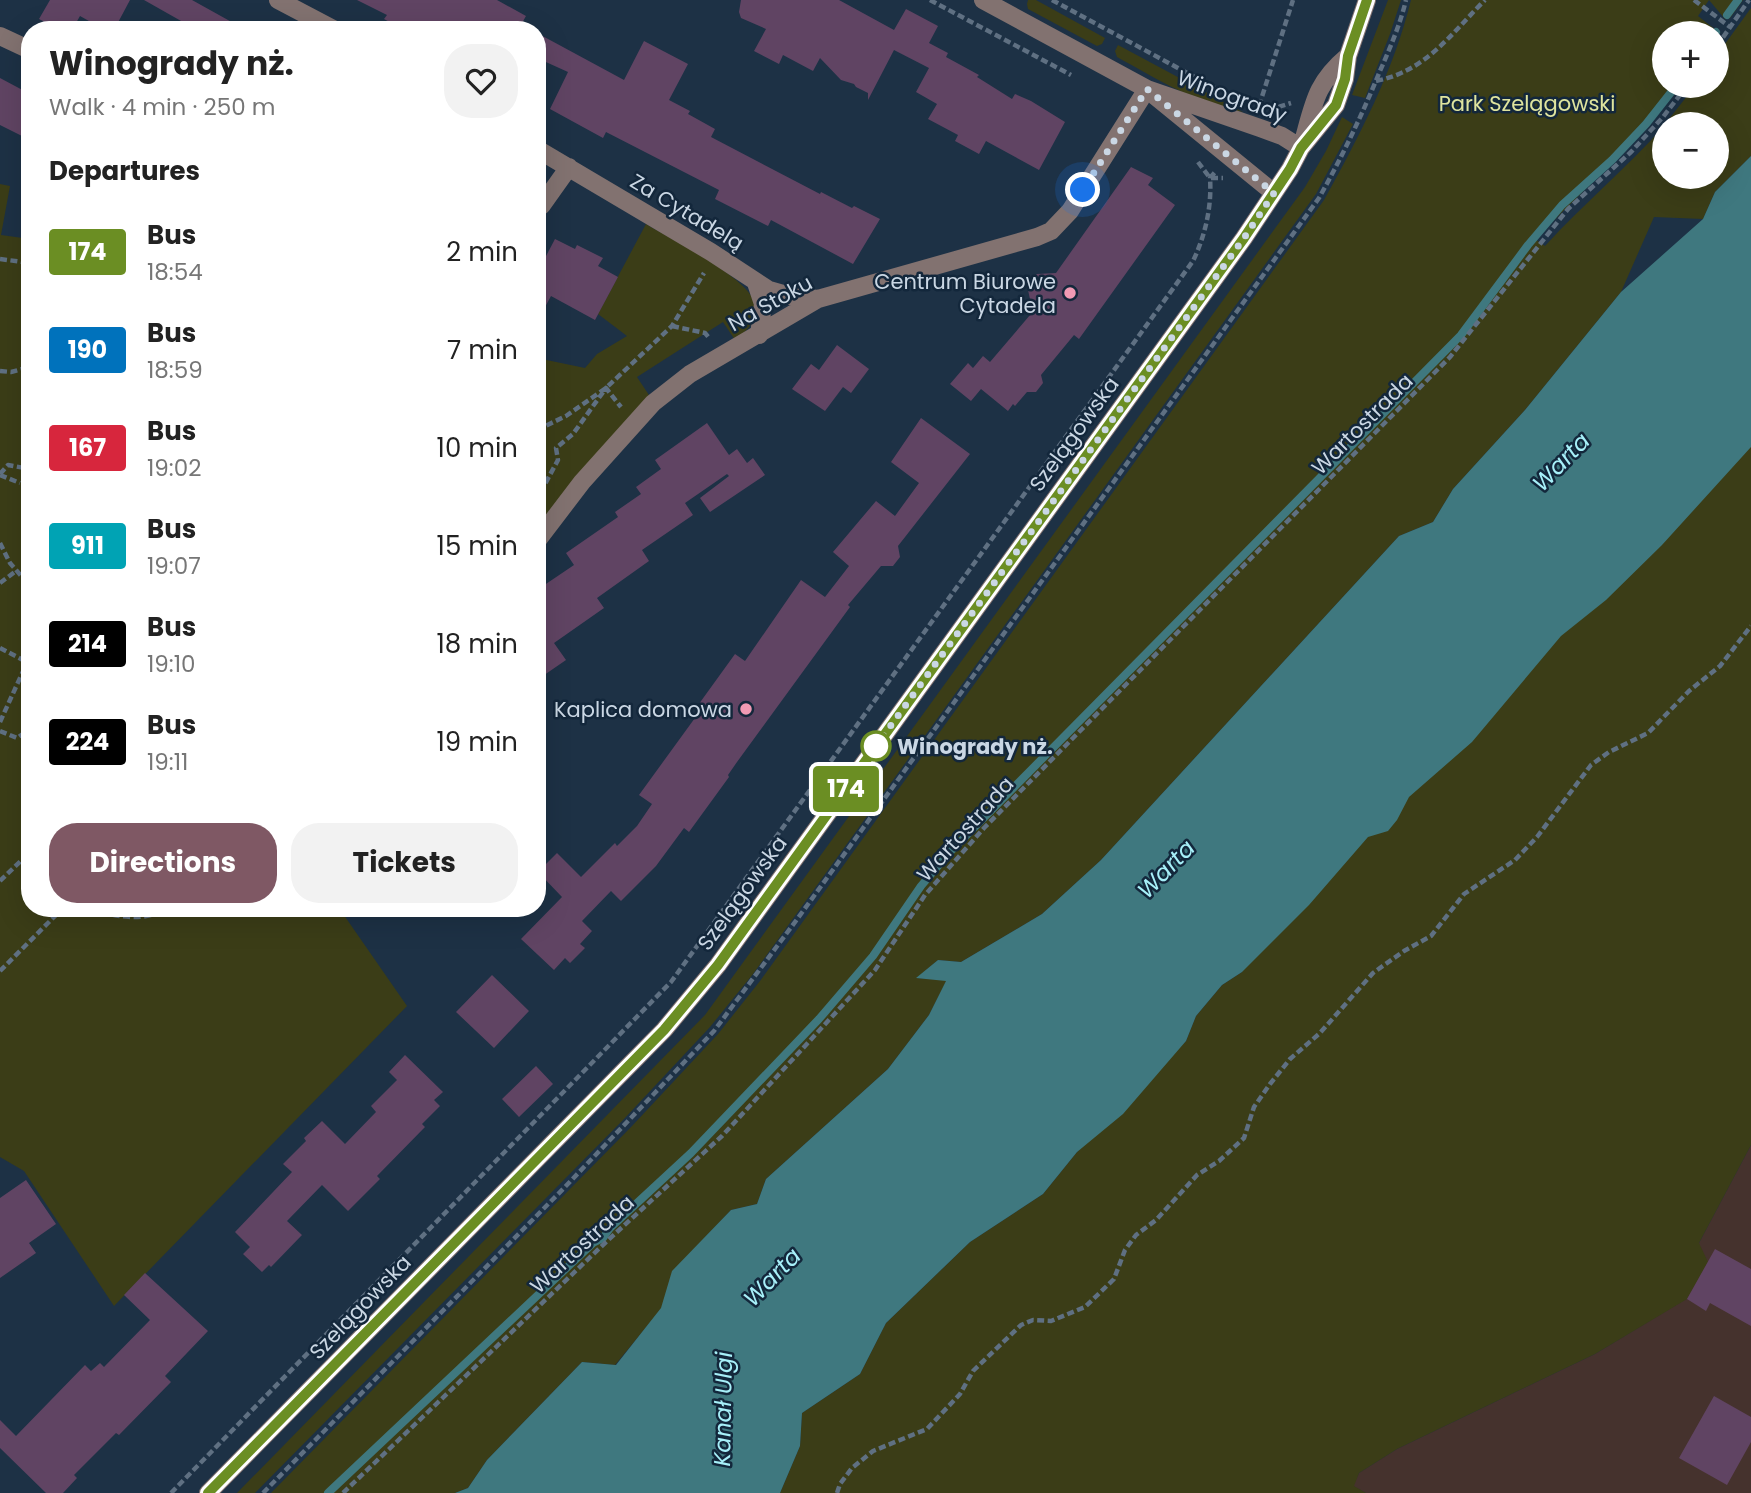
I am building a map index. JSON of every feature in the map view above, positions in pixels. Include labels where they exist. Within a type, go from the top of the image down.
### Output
[{"type":"street","points":[[278,0],[318,21]]},
{"type":"street","name":"Winogrady","points":[[983,0],[1147,89],[1282,136],[1301,148]]},
{"type":"street","name":"Szelągowska","points":[[208,1493],[689,1002],[1159,357],[1274,193],[1301,148],[1320,88],[1329,71],[1348,56],[1367,0]]},
{"type":"street","points":[[0,36],[21,46]]},
{"type":"street","name":"Winogrady","points":[[1147,89],[1274,193]]},
{"type":"street","name":"Na Stoku","points":[[546,529],[582,482],[653,403],[690,374],[818,299],[1051,231],[1070,211],[1147,89]]},
{"type":"street","name":"Za Cytadelą","points":[[546,154],[716,255],[756,283],[790,296],[818,299]]},
{"type":"street","points":[[546,199],[569,167]]},
{"type":"street","points":[[756,283],[763,304],[760,335]]},
{"type":"path","points":[[1052,0],[1216,88]]},
{"type":"path","points":[[1259,106],[1293,0]]},
{"type":"path","points":[[1376,81],[1401,75],[1424,61],[1485,0]]},
{"type":"path","points":[[1694,0],[1730,27],[1749,0]]},
{"type":"path","points":[[1249,104],[1285,106],[1298,97]]},
{"type":"path","name":"Wartostrada","points":[[343,1493],[586,1261],[722,1136],[874,970],[925,895],[984,828],[1450,358],[1568,209],[1631,152],[1678,98]]},
{"type":"path","points":[[171,1493],[671,982],[1193,261],[1205,228],[1211,192],[1210,178]]},
{"type":"path","points":[[546,426],[566,416],[606,388],[672,326],[716,255]]},
{"type":"path","points":[[0,259],[21,262]]},
{"type":"path","points":[[672,326],[705,334],[724,355]]},
{"type":"path","points":[[0,371],[21,369]]},
{"type":"path","points":[[546,482],[558,460],[556,448],[573,434],[606,388]]},
{"type":"path","points":[[20,483],[0,474],[8,465],[21,467]]},
{"type":"path","points":[[0,543],[21,576]]},
{"type":"path","points":[[0,583],[16,571]]},
{"type":"path","points":[[838,1493],[840,1485],[852,1468],[873,1451],[927,1429],[960,1394],[973,1371],[1021,1325],[1033,1320],[1051,1321],[1085,1307],[1114,1279],[1125,1250],[1136,1235],[1156,1220],[1197,1175],[1219,1161],[1244,1138],[1254,1107],[1270,1084],[1290,1059],[1320,1033],[1373,973],[1431,936],[1464,894],[1515,860],[1537,837],[1591,765],[1609,752],[1648,733],[1689,691],[1720,666],[1751,626]]},
{"type":"path","points":[[0,648],[21,659]]},
{"type":"path","points":[[0,722],[21,675]]},
{"type":"path","points":[[0,731],[17,738],[21,735]]},
{"type":"path","points":[[0,881],[21,861]]},
{"type":"path","points":[[0,971],[54,917]]},
{"type":"path","points":[[118,917],[148,917]]},
{"type":"shaded area","points":[[1751,1145],[1751,1493],[1366,1493],[1353,1486],[1359,1473],[1397,1449],[1595,1354],[1686,1299],[1699,1243]]},
{"type":"green space","points":[[1028,0],[1036,0],[1105,38],[1102,44],[1097,46],[1028,9]]},
{"type":"green space","points":[[1388,0],[1401,0],[1390,34],[1365,98],[1352,95]]},
{"type":"green space","name":"Park Szelągowski","points":[[1411,0],[1709,0],[1698,16],[1704,21],[1652,21],[1652,98],[1671,98],[1659,112],[1652,112],[1652,121],[1641,134],[1535,239],[1545,246],[1652,139],[1652,189],[1718,189],[1703,219],[1654,217],[1621,292],[1525,410],[1453,489],[1433,522],[1399,536],[1101,860],[1042,914],[961,962],[938,960],[917,978],[947,980],[929,1015],[888,1069],[766,1179],[757,1204],[731,1210],[673,1271],[662,1308],[615,1365],[582,1362],[487,1460],[468,1488],[455,1493],[271,1493],[632,1126],[718,1034],[760,981],[1324,200],[1385,77]]},
{"type":"green space","points":[[1709,0],[1743,0],[1730,18],[1725,19]]},
{"type":"green space","points":[[1751,8],[1751,156],[1729,178],[1729,112],[1674,112],[1686,98],[1729,98],[1729,38]]},
{"type":"green space","points":[[1118,45],[1243,112],[1193,97],[1162,82],[1117,57],[1115,51]]},
{"type":"green space","points":[[1342,117],[1353,124],[1316,194],[753,974],[710,1027],[624,1119],[255,1493],[237,1493],[705,1015],[1305,187]]},
{"type":"green space","points":[[0,184],[10,186],[1,235],[21,238],[21,917],[345,917],[407,1006],[114,1306],[24,1171],[0,1157]]},
{"type":"green space","points":[[646,224],[735,279],[753,299],[755,306],[752,323],[735,340],[723,322],[637,377],[649,395],[546,518],[546,360],[585,368],[597,354],[627,336],[598,314]]},
{"type":"green space","points":[[1751,430],[1751,1145],[1699,1243],[1708,1262],[1687,1299],[1595,1354],[1397,1449],[1359,1473],[1354,1486],[1366,1493],[780,1493],[800,1446],[802,1413],[860,1374],[886,1323],[970,1242],[1043,1194],[1077,1152],[1186,1041],[1196,1016],[1222,985],[1242,972],[1249,954]]},
{"type":"water","points":[[1751,156],[1751,447],[1662,545],[1606,600],[1561,636],[1472,742],[1409,797],[1388,831],[1368,837],[1309,905],[1242,972],[1222,985],[1196,1016],[1186,1041],[1123,1114],[1077,1152],[1043,1194],[970,1242],[886,1323],[860,1374],[802,1413],[800,1446],[780,1493],[455,1493],[468,1488],[487,1460],[582,1362],[616,1365],[661,1308],[672,1271],[731,1210],[757,1204],[766,1179],[888,1069],[929,1015],[946,981],[916,978],[938,960],[961,962],[1042,914],[1101,860],[1399,536],[1433,522],[1453,489],[1525,410],[1621,292],[1703,219],[1715,192],[1718,189],[1729,189],[1729,178]]},
{"type":"building","points":[[50,0],[130,0],[119,21],[89,21],[80,16],[77,21],[39,19]]},
{"type":"building","points":[[144,0],[192,0],[230,21],[181,21]]},
{"type":"building","points":[[357,0],[497,0],[526,16],[523,21],[388,21],[384,19],[387,15]]},
{"type":"building","points":[[741,0],[839,0],[894,30],[906,9],[938,26],[929,43],[948,53],[946,57],[979,75],[977,77],[1012,99],[1015,94],[1065,122],[1039,170],[986,141],[979,154],[955,141],[958,135],[928,119],[937,104],[916,92],[929,68],[894,50],[868,100],[868,93],[841,80],[820,58],[813,71],[783,55],[779,64],[754,51],[766,29],[741,18]]},
{"type":"building","points":[[546,38],[624,80],[644,41],[688,64],[669,100],[715,129],[711,137],[820,194],[821,192],[880,219],[853,264],[771,220],[768,226],[715,199],[719,190],[606,132],[603,138],[550,109],[568,72],[546,62]]},
{"type":"building","points":[[0,78],[21,89],[21,136],[0,125]]},
{"type":"building","points":[[1131,167],[1153,178],[1148,185],[1175,205],[1079,339],[1074,335],[1041,375],[1043,383],[1036,392],[1027,392],[1008,411],[981,389],[971,401],[950,384],[968,363],[973,368],[983,356],[990,362],[1036,308],[1031,304],[1028,290],[1030,280],[1037,274],[1056,273]]},
{"type":"building","points":[[555,239],[575,249],[577,245],[603,258],[598,266],[618,277],[595,320],[551,296],[546,305],[546,256]]},
{"type":"building","points":[[837,345],[869,369],[851,393],[843,387],[825,411],[792,389],[811,364],[819,370]]},
{"type":"building","points":[[921,418],[970,454],[898,546],[900,557],[893,566],[881,566],[848,605],[850,607],[689,832],[684,828],[656,866],[621,901],[611,891],[582,921],[592,931],[580,944],[585,948],[570,963],[565,958],[554,970],[521,939],[542,917],[546,917],[546,913],[562,897],[546,880],[546,864],[557,853],[581,877],[615,843],[617,846],[637,826],[652,804],[639,795],[700,711],[696,708],[735,654],[745,661],[801,580],[825,597],[849,566],[833,552],[876,501],[895,516],[919,483],[891,462]]},
{"type":"building","points":[[707,423],[729,455],[737,449],[747,463],[753,458],[765,475],[710,512],[700,498],[729,476],[727,474],[685,503],[693,515],[642,550],[649,561],[597,598],[604,608],[554,643],[566,660],[546,674],[546,584],[574,565],[566,553],[618,517],[615,512],[641,494],[636,487],[661,469],[655,460]]},
{"type":"building","points":[[492,975],[529,1011],[494,1048],[456,1012]]},
{"type":"building","points":[[405,1055],[443,1092],[434,1100],[440,1106],[422,1124],[425,1127],[377,1176],[380,1179],[348,1211],[322,1185],[287,1221],[302,1235],[271,1267],[269,1265],[262,1272],[243,1254],[250,1247],[235,1232],[292,1172],[283,1164],[322,1121],[345,1144],[376,1112],[371,1106],[397,1080],[389,1072]]},
{"type":"building","points":[[536,1066],[553,1084],[519,1117],[502,1099]]},
{"type":"building","points":[[26,1180],[56,1224],[29,1243],[36,1253],[0,1278],[0,1198]]},
{"type":"building","points":[[1715,1249],[1751,1269],[1751,1326],[1710,1303],[1706,1311],[1687,1299]]},
{"type":"building","points":[[145,1273],[208,1331],[165,1376],[171,1382],[119,1435],[116,1433],[74,1475],[77,1478],[63,1493],[46,1493],[0,1448],[0,1420],[16,1436],[85,1365],[91,1371],[100,1363],[104,1367],[150,1320],[124,1295]]},
{"type":"building","points":[[1714,1396],[1751,1417],[1751,1442],[1727,1485],[1679,1458]]},
{"type":"waterway","points":[[1727,15],[1738,0]]},
{"type":"waterway","points":[[328,1493],[691,1153],[819,1019],[873,956],[921,886],[950,852],[1461,335],[1528,245],[1562,205],[1612,160],[1667,98]]},
{"type":"bus line","name":"174","points":[[208,1493],[664,1030],[718,965],[1244,238],[1301,148],[1336,105],[1345,79],[1348,56],[1367,0]]},
{"type":"place","name":"Centrum Biurowe Cytadela","points":[[1070,293]]},
{"type":"place","name":"Kaplica domowa","points":[[746,709]]},
{"type":"place","name":"Winogrady nż.","points":[[876,746]]},
{"type":"route","points":[[876,746],[1274,193],[1147,89],[1083,190]]},
{"type":"water label","name":"Warta","points":[[1561,462]]},
{"type":"water label","name":"Warta","points":[[1166,869]]},
{"type":"water label","name":"Warta","points":[[772,1277]]},
{"type":"water label","name":"Kanał Ulgi","points":[[723,1409]]}]
